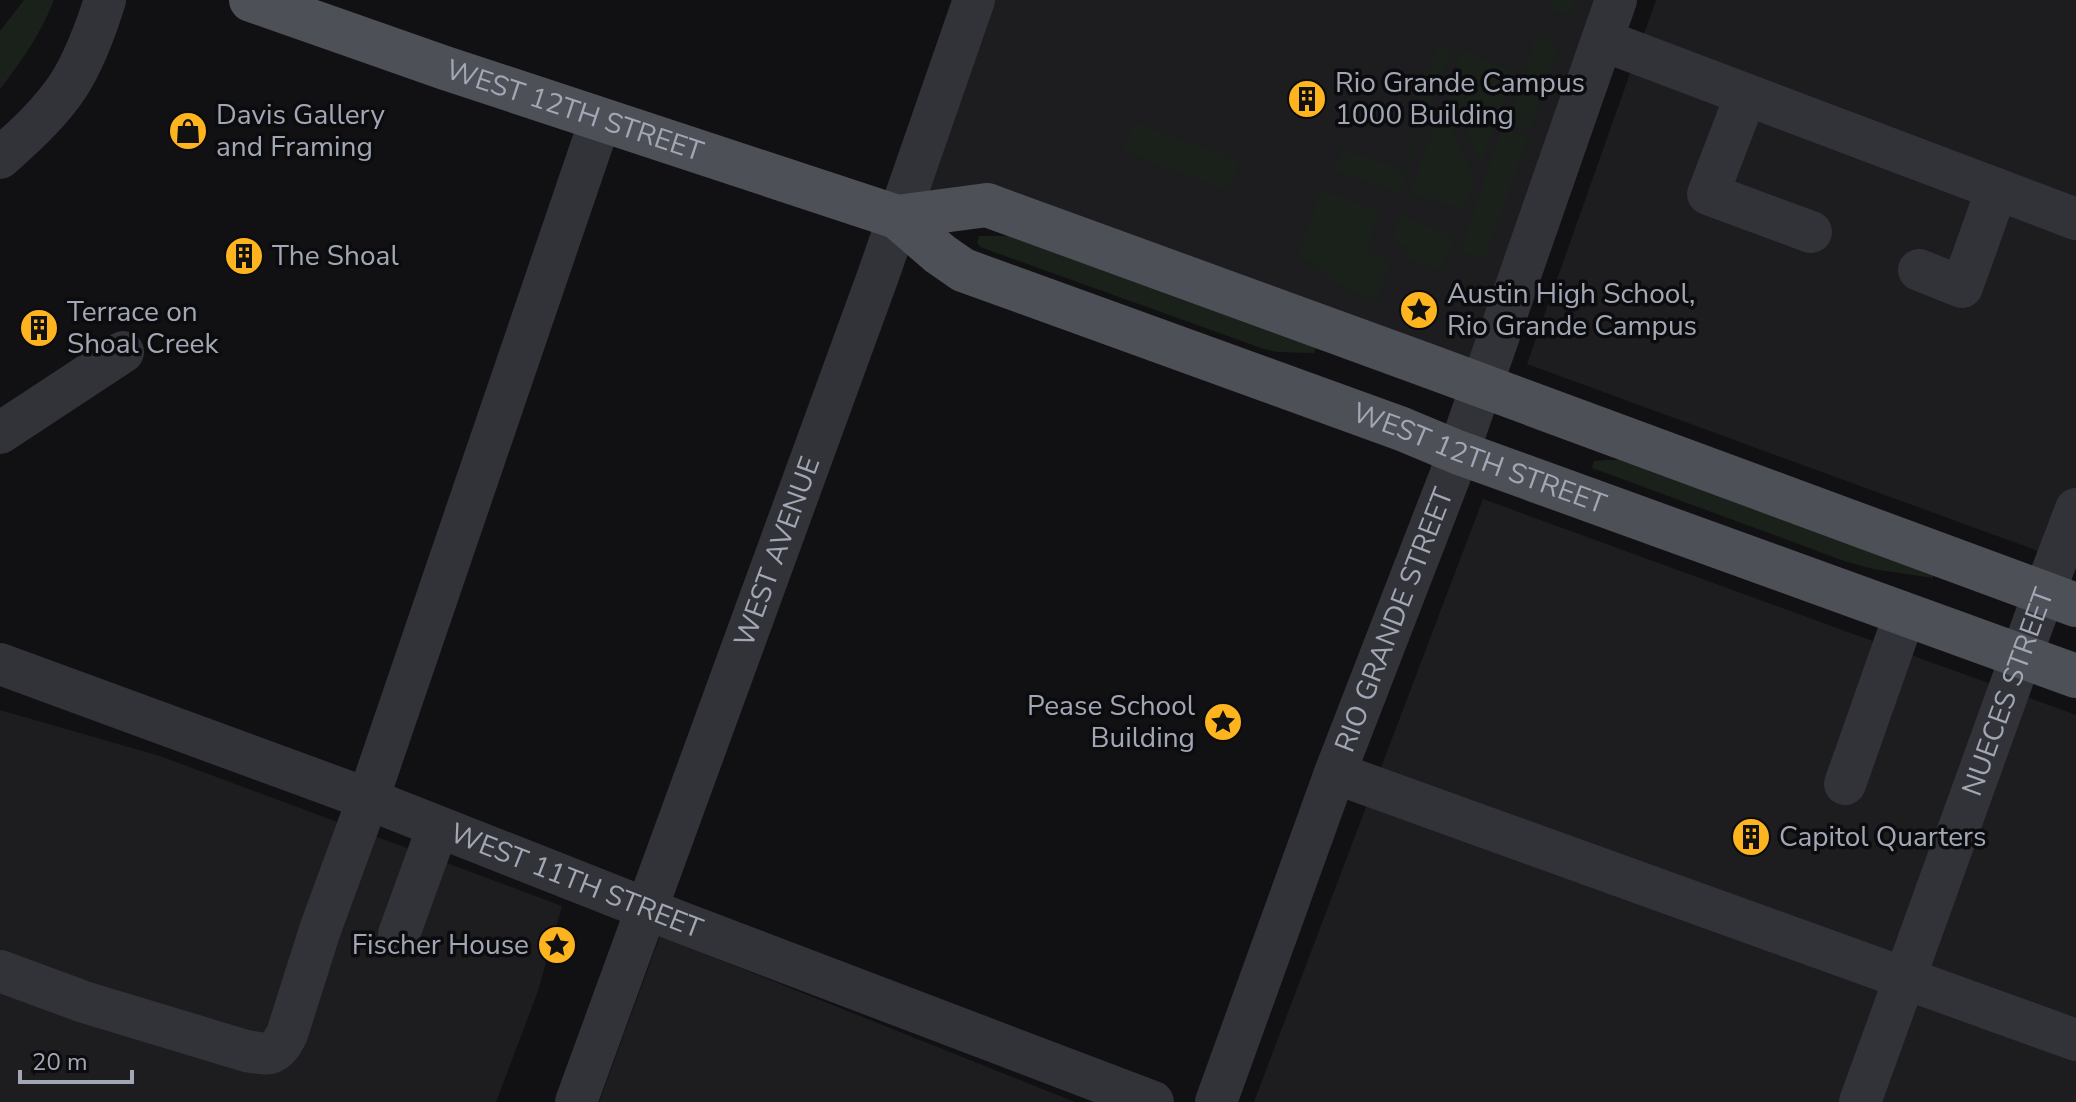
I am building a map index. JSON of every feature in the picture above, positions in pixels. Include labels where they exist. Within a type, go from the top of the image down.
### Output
[{"type":"main road","name":"WEST 12TH STREET","points":[[251,0],[600,121],[897,217],[963,270],[2076,676]]},
{"type":"main road","name":"WEST 12TH STREET","points":[[897,217],[987,205],[2060,599]]},
{"type":"street","points":[[0,158],[31,130],[69,85],[97,27],[105,0]]},
{"type":"street","name":"WEST AVENUE","points":[[576,1102],[878,276],[974,0]]},
{"type":"street","name":"RIO GRANDE STREET","points":[[1216,1102],[1335,773],[1457,452],[1616,0]]},
{"type":"street","points":[[1602,40],[2076,219]]},
{"type":"street","points":[[1746,95],[1708,194],[1811,232]]},
{"type":"street","points":[[0,971],[84,1002],[246,1051],[268,1055],[279,1050],[600,121]]},
{"type":"street","points":[[1919,270],[1962,287],[1997,189]]},
{"type":"street","points":[[0,433],[123,352]]},
{"type":"street","name":"NUECES STREET","points":[[1860,1102],[2021,656],[2060,599],[2076,509]]},
{"type":"street","points":[[1845,784],[1905,614]]},
{"type":"street","name":"WEST 11TH STREET","points":[[0,664],[368,799],[646,909],[1153,1102]]},
{"type":"street","points":[[1335,773],[2076,1040]]},
{"type":"street","points":[[399,934],[438,827]]},
{"type":"shaded area","points":[[24,0],[54,0],[30,46],[0,89],[0,31]]},
{"type":"shaded area","points":[[974,0],[1616,0],[1480,385],[987,205],[897,217]]},
{"type":"shaded area","points":[[1551,0],[1576,0],[1570,16],[1548,10]]},
{"type":"shaded area","points":[[1656,0],[2076,0],[2076,565],[1527,364]]},
{"type":"shaded area","points":[[1536,36],[1559,44],[1531,129],[1507,121]]},
{"type":"shaded area","points":[[1438,45],[1452,48],[1399,193],[1334,170],[1342,149],[1404,170],[1419,128],[1409,123]]},
{"type":"shaded area","points":[[1462,50],[1514,71],[1481,162],[1447,92]]},
{"type":"shaded area","points":[[1441,107],[1475,178],[1464,210],[1410,193]]},
{"type":"shaded area","points":[[1134,122],[1240,161],[1228,191],[1123,151]]},
{"type":"shaded area","points":[[1502,129],[1528,137],[1485,259],[1460,251]]},
{"type":"shaded area","points":[[1321,190],[1381,211],[1366,252],[1390,262],[1377,301],[1342,287],[1298,254]]},
{"type":"shaded area","points":[[1401,216],[1454,236],[1441,270],[1404,257],[1407,247],[1392,241]]},
{"type":"shaded area","points":[[979,236],[1014,236],[1317,345],[1314,353],[1277,352],[1261,348],[980,247],[977,243]]},
{"type":"shaded area","points":[[1621,460],[1935,570],[1933,578],[1847,562],[1592,468],[1594,461]]},
{"type":"shaded area","points":[[1483,499],[2076,715],[2076,1102],[1254,1102]]},
{"type":"shaded area","points":[[0,710],[160,756],[562,906],[538,991],[496,1102],[0,1102]]},
{"type":"shaded area","points":[[660,936],[1075,1102],[599,1102]]},
{"type":"place","name":"Rio Grande Campus 1000 Building","points":[[1307,99]]},
{"type":"place","name":"Davis Gallery and Framing","points":[[188,131]]},
{"type":"place","name":"The Shoal","points":[[244,256]]},
{"type":"place","name":"Austin High School, Rio Grande Campus","points":[[1419,310]]},
{"type":"place","name":"Terrace on Shoal Creek","points":[[39,328]]},
{"type":"place","name":"Pease School Building","points":[[1223,722]]},
{"type":"place","name":"Capitol Quarters","points":[[1751,837]]},
{"type":"place","name":"Fischer House","points":[[557,945]]}]
